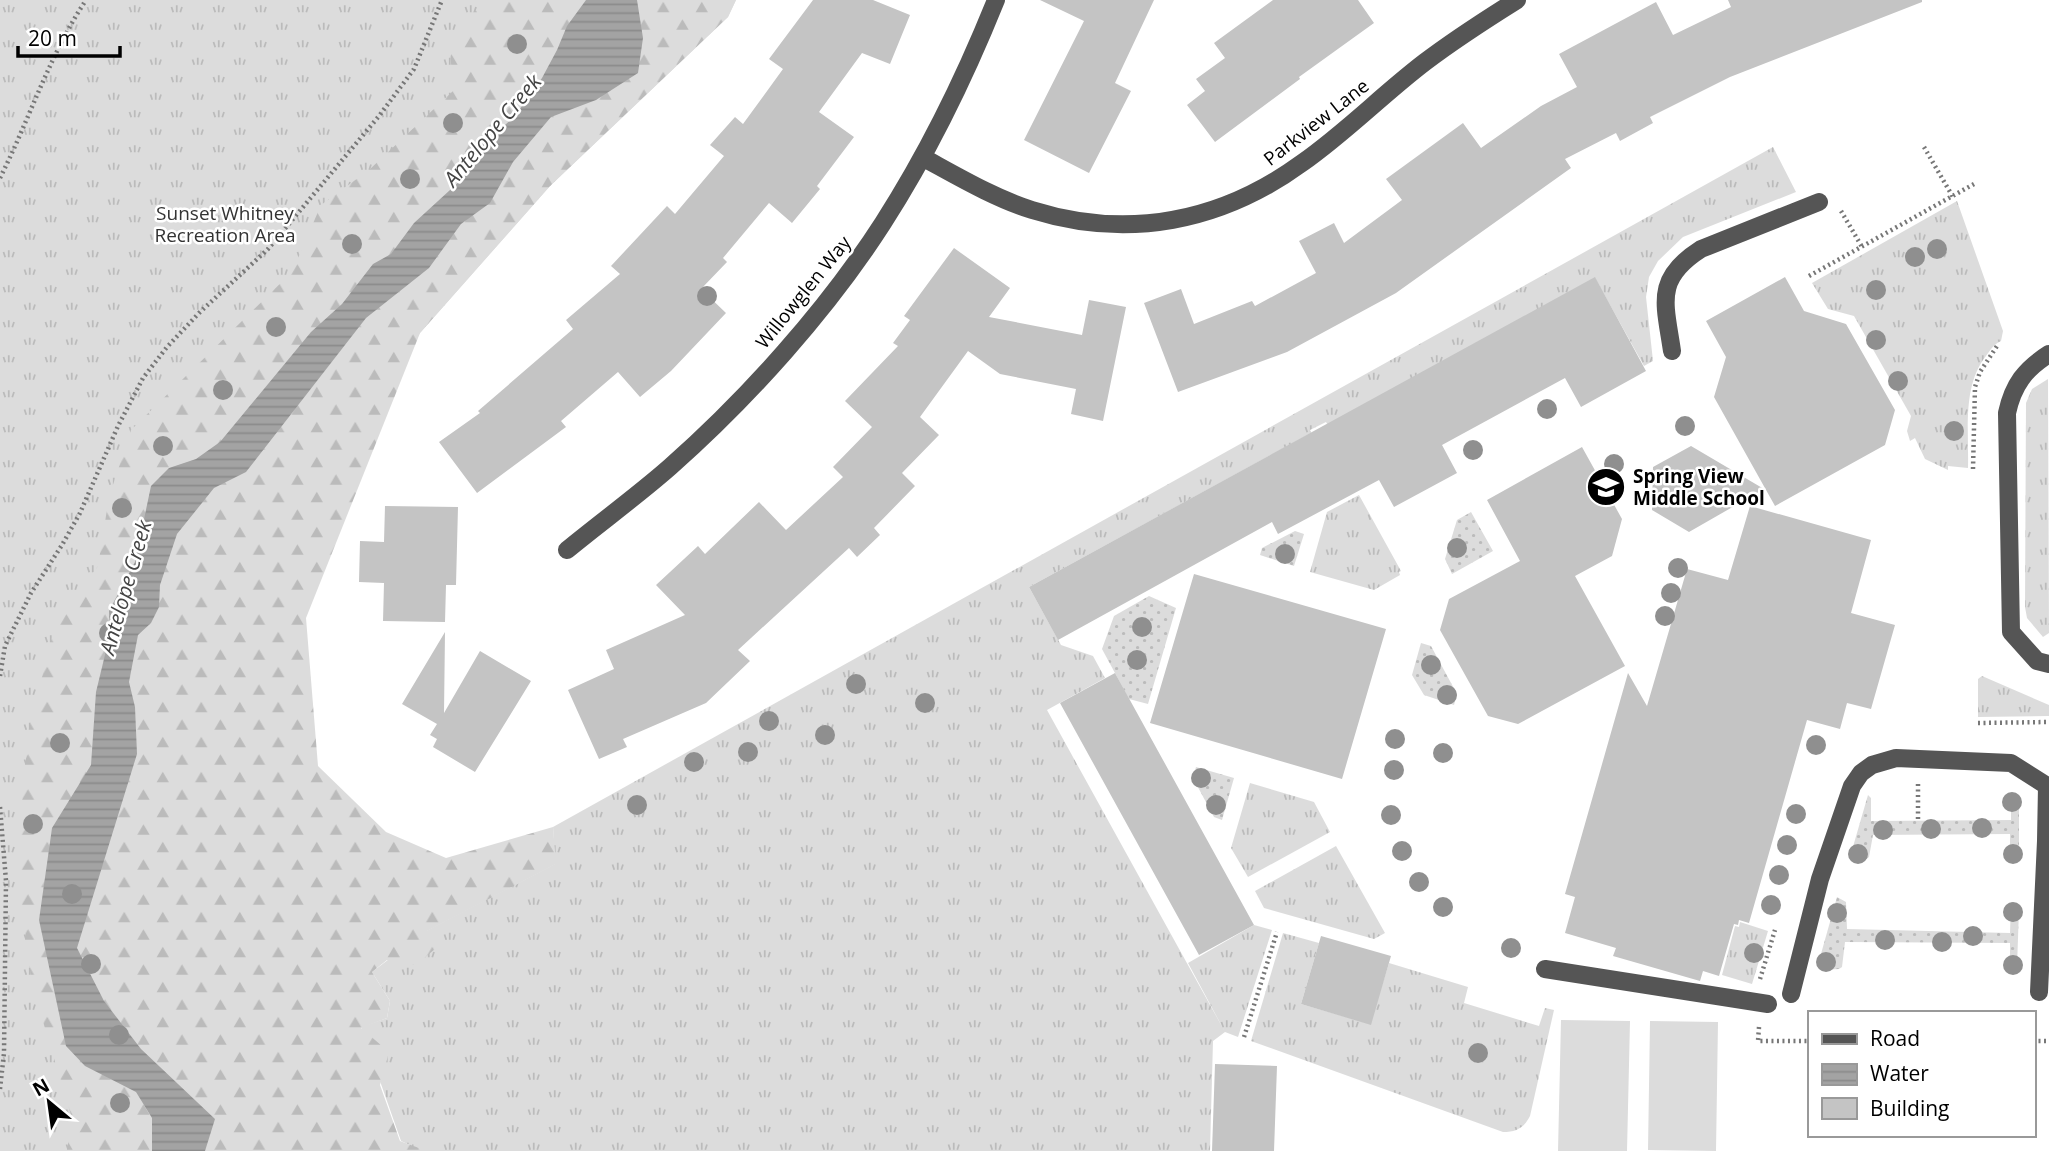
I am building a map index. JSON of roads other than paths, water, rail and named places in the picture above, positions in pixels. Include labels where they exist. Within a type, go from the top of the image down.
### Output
[{"type":"street","name":"Willowglen Way","points":[[567,550],[670,467],[725,415],[776,361],[838,286],[876,234],[922,158],[980,40],[996,0]]},
{"type":"street","name":"Parkview Lane","points":[[922,158],[975,186],[1030,210],[1080,222],[1146,224],[1206,214],[1256,193],[1303,163],[1425,62],[1517,0]]},
{"type":"street","points":[[1672,351],[1665,305],[1666,290],[1673,274],[1685,260],[1701,249],[1819,202]]},
{"type":"street","points":[[2049,354],[2027,369],[2012,393],[2007,413],[2011,632],[2037,661],[2049,664]]},
{"type":"street","points":[[1791,993],[1820,879],[1852,786],[1861,773],[1872,765],[1896,758],[2011,763],[2046,786],[2048,841],[2039,992]]},
{"type":"street","points":[[1545,969],[1768,1004]]},
{"type":"water","name":"Antelope Creek","points":[[586,0],[637,0],[643,38],[638,73],[596,100],[551,117],[513,162],[490,203],[461,224],[429,268],[366,318],[246,472],[214,488],[177,534],[160,585],[159,607],[151,623],[138,635],[129,682],[135,707],[137,754],[77,948],[104,1001],[141,1049],[215,1119],[205,1151],[152,1151],[152,1118],[136,1092],[85,1066],[66,1046],[39,920],[52,828],[91,765],[96,692],[110,634],[109,611],[135,562],[151,486],[169,468],[196,459],[220,442],[311,332],[342,304],[373,264],[391,254],[414,223],[462,179],[478,149],[514,117],[542,78],[567,26]]},
{"type":"place","name":"Spring View Middle School","points":[[1606,487]]},
{"type":"park label","name":"Sunset Whitney Recreation Area","points":[[225,224]]}]
